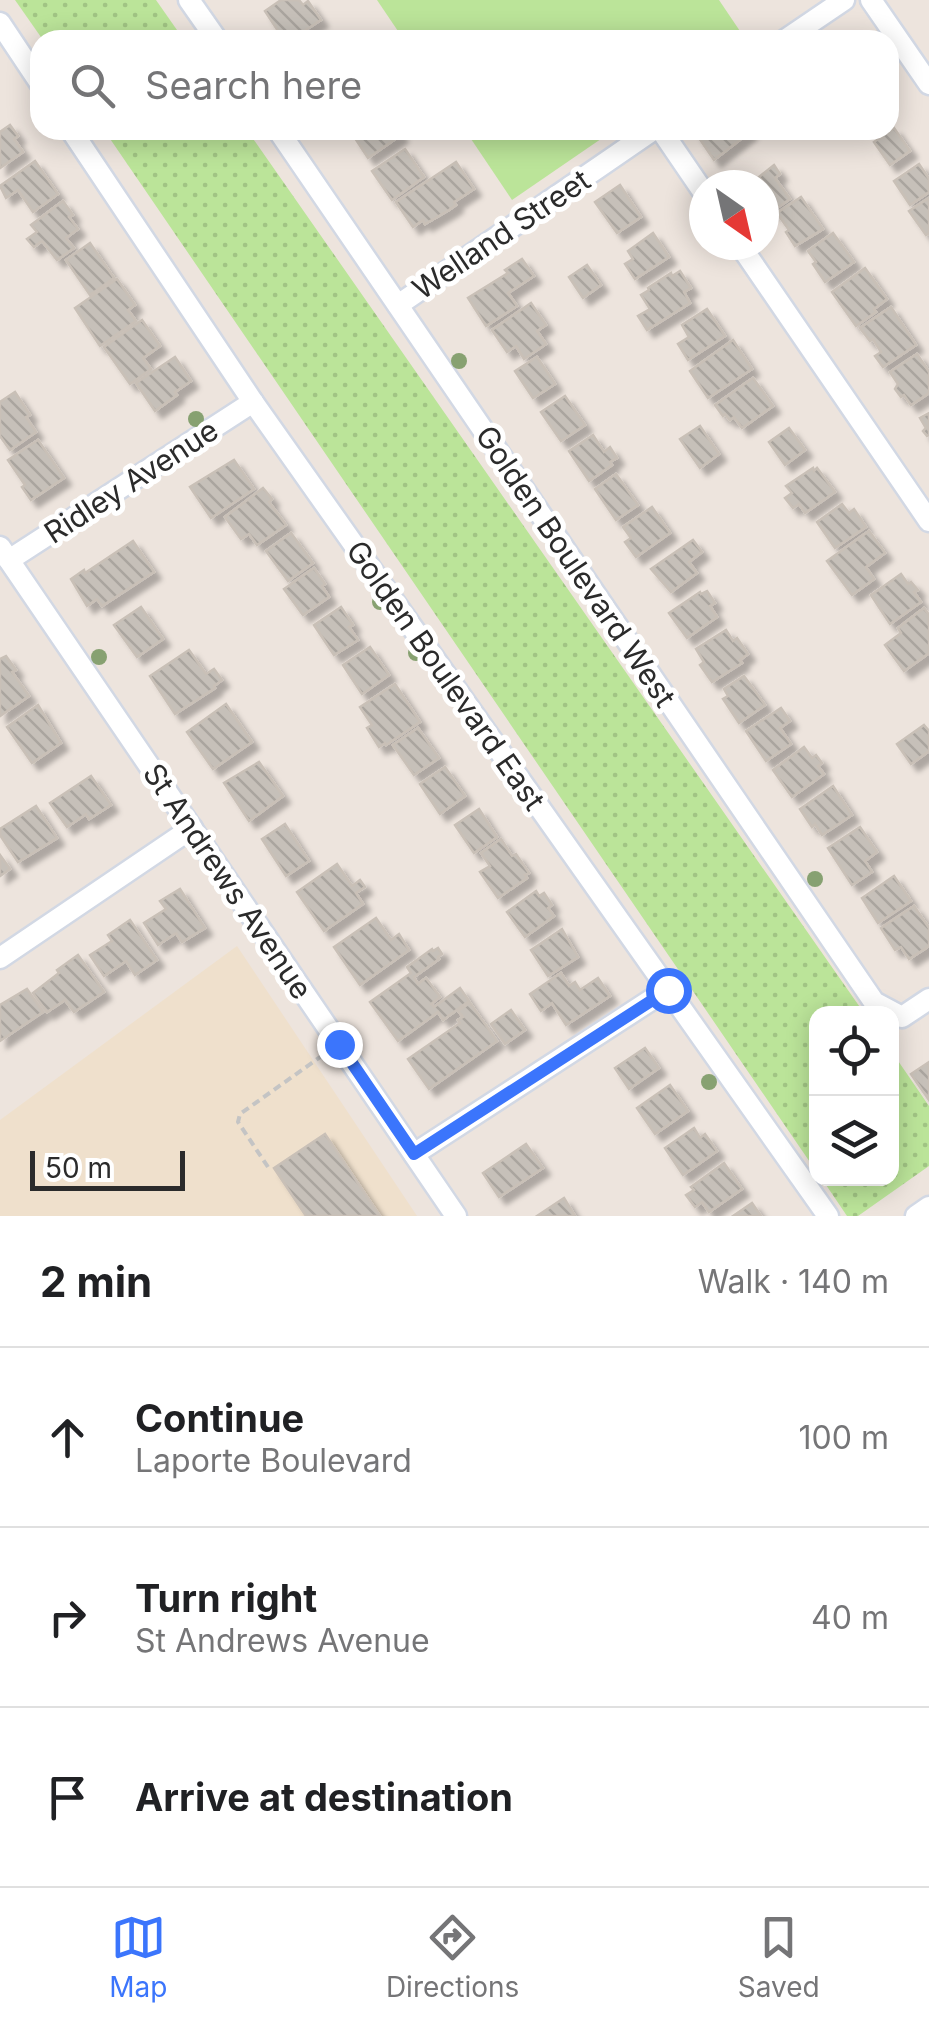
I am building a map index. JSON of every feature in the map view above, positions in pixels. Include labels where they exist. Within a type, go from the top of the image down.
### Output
[{"type":"street","points":[[189,0],[209,30]]},
{"type":"street","points":[[800,30],[844,0]]},
{"type":"street","points":[[871,0],[892,30]]},
{"type":"street","points":[[0,24],[30,69]]},
{"type":"street","points":[[899,41],[929,84]]},
{"type":"street","name":"Golden Boulevard East","points":[[78,140],[253,402],[828,1216]]},
{"type":"street","name":"Golden Boulevard West","points":[[285,140],[874,1002],[902,1017],[929,999]]},
{"type":"street","name":"Welland Street","points":[[398,305],[638,140]]},
{"type":"street","points":[[668,140],[689,171]]},
{"type":"street","points":[[750,260],[929,521]]},
{"type":"street","name":"Ridley Avenue","points":[[4,553],[253,402]]},
{"type":"street","name":"St Andrews Avenue","points":[[4,553],[456,1216]]},
{"type":"street","points":[[0,958],[192,828]]},
{"type":"street","points":[[414,1154],[668,990]]},
{"type":"street","points":[[916,1216],[929,1207]]},
{"type":"path","points":[[268,1167],[238,1122],[240,1114],[339,1044]]},
{"type":"shaded area","points":[[237,946],[417,1216],[0,1216],[0,1120]]},
{"type":"green space","points":[[15,0],[156,0],[177,30],[36,30]]},
{"type":"green space","points":[[377,0],[719,0],[739,30],[397,30]]},
{"type":"green space","points":[[111,140],[254,140],[859,1006],[809,1006],[809,1161]]},
{"type":"green space","points":[[472,140],[599,140],[512,200]]},
{"type":"green space","points":[[899,1062],[929,1106],[929,1166],[858,1216],[847,1216],[827,1186],[899,1186]]},
{"type":"building","points":[[281,0],[299,0],[303,5],[308,1],[321,20],[306,30],[277,30],[265,11]]},
{"type":"building","points":[[10,125],[23,152],[0,168],[0,132]]},
{"type":"building","points":[[899,135],[910,151],[890,165],[874,142],[899,140]]},
{"type":"building","points":[[356,140],[394,140],[368,158]]},
{"type":"building","points":[[700,140],[740,140],[714,160]]},
{"type":"building","points":[[405,149],[424,177],[392,200],[372,171]]},
{"type":"building","points":[[35,161],[58,194],[33,212],[18,190],[6,198],[0,186]]},
{"type":"building","points":[[456,162],[474,189],[449,210],[413,227],[396,202]]},
{"type":"building","points":[[919,164],[929,179],[929,192],[910,205],[894,181]]},
{"type":"building","points":[[779,184],[790,199],[779,207]]},
{"type":"building","points":[[620,185],[641,217],[617,233],[595,202]]},
{"type":"building","points":[[801,197],[823,229],[795,246],[779,212]]},
{"type":"building","points":[[929,198],[929,233],[926,235],[909,211]]},
{"type":"building","points":[[63,201],[78,229],[66,238],[74,248],[57,260],[42,241],[34,247],[27,239],[37,232],[31,225]]},
{"type":"building","points":[[653,233],[669,257],[635,279],[625,264],[633,259],[628,251]]},
{"type":"building","points":[[833,233],[854,262],[825,282],[808,251]]},
{"type":"building","points":[[90,243],[114,278],[90,295],[66,260]]},
{"type":"building","points":[[522,259],[534,276],[508,293],[517,306],[486,326],[468,298],[508,273],[505,270]]},
{"type":"building","points":[[587,265],[601,285],[583,298],[569,277]]},
{"type":"building","points":[[865,268],[887,299],[856,326],[832,292]]},
{"type":"building","points":[[680,271],[691,288],[684,292],[690,303],[647,330],[638,316],[650,309],[641,295],[671,273],[672,276]]},
{"type":"building","points":[[117,279],[135,305],[128,310],[136,321],[100,346],[75,308]]},
{"type":"building","points":[[531,303],[546,325],[537,331],[546,344],[524,359],[516,346],[507,352],[492,330]]},
{"type":"building","points":[[891,307],[916,345],[883,367],[875,356],[881,352],[860,328]]},
{"type":"building","points":[[707,309],[725,336],[688,360],[678,344],[689,337],[682,325]]},
{"type":"building","points":[[142,320],[160,346],[143,358],[151,369],[130,384],[104,347]]},
{"type":"building","points":[[733,340],[752,369],[708,398],[690,371]]},
{"type":"building","points":[[917,354],[929,372],[929,393],[911,405],[895,389],[898,384],[890,372]]},
{"type":"building","points":[[175,357],[191,381],[155,411],[136,383]]},
{"type":"building","points":[[537,357],[555,384],[533,398],[515,371]]},
{"type":"building","points":[[753,378],[773,406],[742,428],[734,417],[730,420],[723,416],[715,405]]},
{"type":"building","points":[[15,392],[36,432],[10,450],[0,436],[0,402]]},
{"type":"building","points":[[565,396],[585,425],[561,441],[541,412]]},
{"type":"building","points":[[929,413],[929,435],[927,436],[920,418]]},
{"type":"building","points":[[700,426],[719,454],[700,468],[680,439]]},
{"type":"building","points":[[789,428],[805,450],[785,465],[769,442]]},
{"type":"building","points":[[593,435],[604,452],[610,447],[617,458],[589,481],[569,451]]},
{"type":"building","points":[[38,440],[64,478],[31,500],[8,460]]},
{"type":"building","points":[[234,460],[254,489],[211,518],[190,487]]},
{"type":"building","points":[[813,468],[835,492],[805,513],[799,504],[793,508],[785,498],[792,493],[786,486]]},
{"type":"building","points":[[616,474],[638,505],[616,520],[595,489]]},
{"type":"building","points":[[263,488],[286,525],[257,545],[249,534],[241,539],[225,517]]},
{"type":"building","points":[[842,504],[849,513],[854,509],[866,527],[835,548],[817,522]]},
{"type":"building","points":[[652,507],[670,533],[636,557],[625,542],[631,538],[623,527]]},
{"type":"building","points":[[869,531],[885,553],[866,567],[874,579],[852,595],[827,561]]},
{"type":"building","points":[[291,533],[313,563],[288,581],[266,551]]},
{"type":"building","points":[[693,540],[702,552],[689,562],[697,573],[671,592],[651,569]]},
{"type":"building","points":[[133,541],[154,572],[102,606],[97,599],[87,606],[71,579]]},
{"type":"building","points":[[314,568],[329,597],[303,615],[284,589]]},
{"type":"building","points":[[901,574],[918,590],[914,592],[921,602],[890,624],[871,595]]},
{"type":"building","points":[[707,591],[715,603],[710,606],[717,617],[687,638],[669,613]]},
{"type":"building","points":[[141,607],[163,639],[137,657],[114,625]]},
{"type":"building","points":[[341,607],[358,640],[334,655],[314,625]]},
{"type":"building","points":[[924,608],[929,615],[929,653],[904,671],[885,645],[901,633],[898,628]]},
{"type":"building","points":[[726,630],[748,654],[740,660],[742,663],[712,682],[700,665],[704,662],[696,649]]},
{"type":"building","points":[[370,647],[389,675],[362,694],[343,665]]},
{"type":"building","points":[[189,650],[206,674],[214,669],[222,680],[175,714],[150,676]]},
{"type":"building","points":[[6,656],[29,696],[0,716],[0,659]]},
{"type":"building","points":[[744,676],[765,705],[739,723],[723,699],[728,696],[724,689]]},
{"type":"building","points":[[395,684],[420,722],[379,747],[367,728],[372,725],[360,707]]},
{"type":"building","points":[[226,704],[252,742],[213,769],[187,732]]},
{"type":"building","points":[[38,705],[61,743],[32,763],[7,727]]},
{"type":"building","points":[[781,708],[790,721],[780,728],[791,744],[766,761],[746,731]]},
{"type":"building","points":[[924,725],[929,731],[929,751],[911,764],[897,744]]},
{"type":"building","points":[[418,728],[439,758],[414,775],[393,745]]},
{"type":"building","points":[[804,747],[822,763],[818,766],[824,774],[792,797],[773,770]]},
{"type":"building","points":[[259,762],[283,796],[249,821],[224,783]]},
{"type":"building","points":[[445,767],[465,796],[440,814],[420,784]]},
{"type":"building","points":[[91,776],[111,805],[89,819],[86,814],[67,827],[50,803]]},
{"type":"building","points":[[833,786],[852,815],[822,835],[800,809]]},
{"type":"building","points":[[36,806],[57,838],[18,862],[0,829]]},
{"type":"building","points":[[479,809],[497,837],[474,853],[455,825]]},
{"type":"building","points":[[285,824],[309,861],[286,876],[262,839]]},
{"type":"building","points":[[860,827],[877,852],[865,861],[872,872],[852,885],[828,848]]},
{"type":"building","points":[[501,839],[529,873],[498,898],[480,872],[490,866],[481,853]]},
{"type":"building","points":[[0,855],[10,869],[0,876]]},
{"type":"building","points":[[337,864],[352,886],[360,880],[365,887],[356,893],[363,904],[324,931],[297,892]]},
{"type":"building","points":[[894,876],[911,901],[878,923],[862,898]]},
{"type":"building","points":[[180,889],[205,928],[182,942],[176,933],[158,945],[144,923],[166,909],[160,901]]},
{"type":"building","points":[[536,891],[539,896],[544,893],[554,916],[525,937],[507,912]]},
{"type":"building","points":[[914,906],[929,928],[929,946],[909,959],[901,947],[895,950],[881,928]]},
{"type":"building","points":[[376,918],[391,940],[399,934],[409,950],[360,985],[334,947]]},
{"type":"building","points":[[130,920],[157,960],[135,975],[126,961],[104,976],[90,955],[112,941],[108,935]]},
{"type":"building","points":[[562,929],[578,957],[548,976],[531,950]]},
{"type":"building","points":[[438,948],[442,954],[439,959],[414,977],[418,984],[426,978],[440,997],[431,1004],[434,1007],[460,988],[469,1001],[443,1020],[438,1012],[398,1041],[370,1002],[411,973],[407,967]]},
{"type":"building","points":[[78,955],[104,992],[74,1012],[65,1000],[47,1012],[33,993]]},
{"type":"building","points":[[561,973],[569,986],[575,982],[580,990],[598,978],[610,996],[566,1025],[552,1003],[541,1011],[530,994]]},
{"type":"building","points":[[27,989],[43,1012],[0,1041],[0,1005]]},
{"type":"building","points":[[470,1003],[497,1041],[429,1089],[408,1059],[460,1023],[458,1020],[463,1017],[458,1011]]},
{"type":"building","points":[[511,1010],[525,1030],[505,1044],[491,1024]]},
{"type":"building","points":[[645,1048],[659,1068],[629,1089],[615,1068]]},
{"type":"building","points":[[929,1062],[929,1100],[911,1074]]},
{"type":"building","points":[[670,1085],[688,1111],[655,1134],[637,1108]]},
{"type":"building","points":[[694,1128],[700,1138],[705,1134],[717,1151],[683,1175],[665,1148]]},
{"type":"building","points":[[325,1134],[380,1216],[306,1216],[274,1168]]},
{"type":"building","points":[[526,1144],[543,1168],[499,1197],[483,1173]]},
{"type":"building","points":[[724,1163],[742,1189],[709,1212],[702,1202],[695,1207],[686,1195],[694,1190],[691,1187]]},
{"type":"building","points":[[564,1198],[575,1216],[537,1216]]},
{"type":"building","points":[[752,1203],[761,1216],[733,1216]]},
{"type":"route","points":[[339,1044],[414,1154],[668,990]]}]
